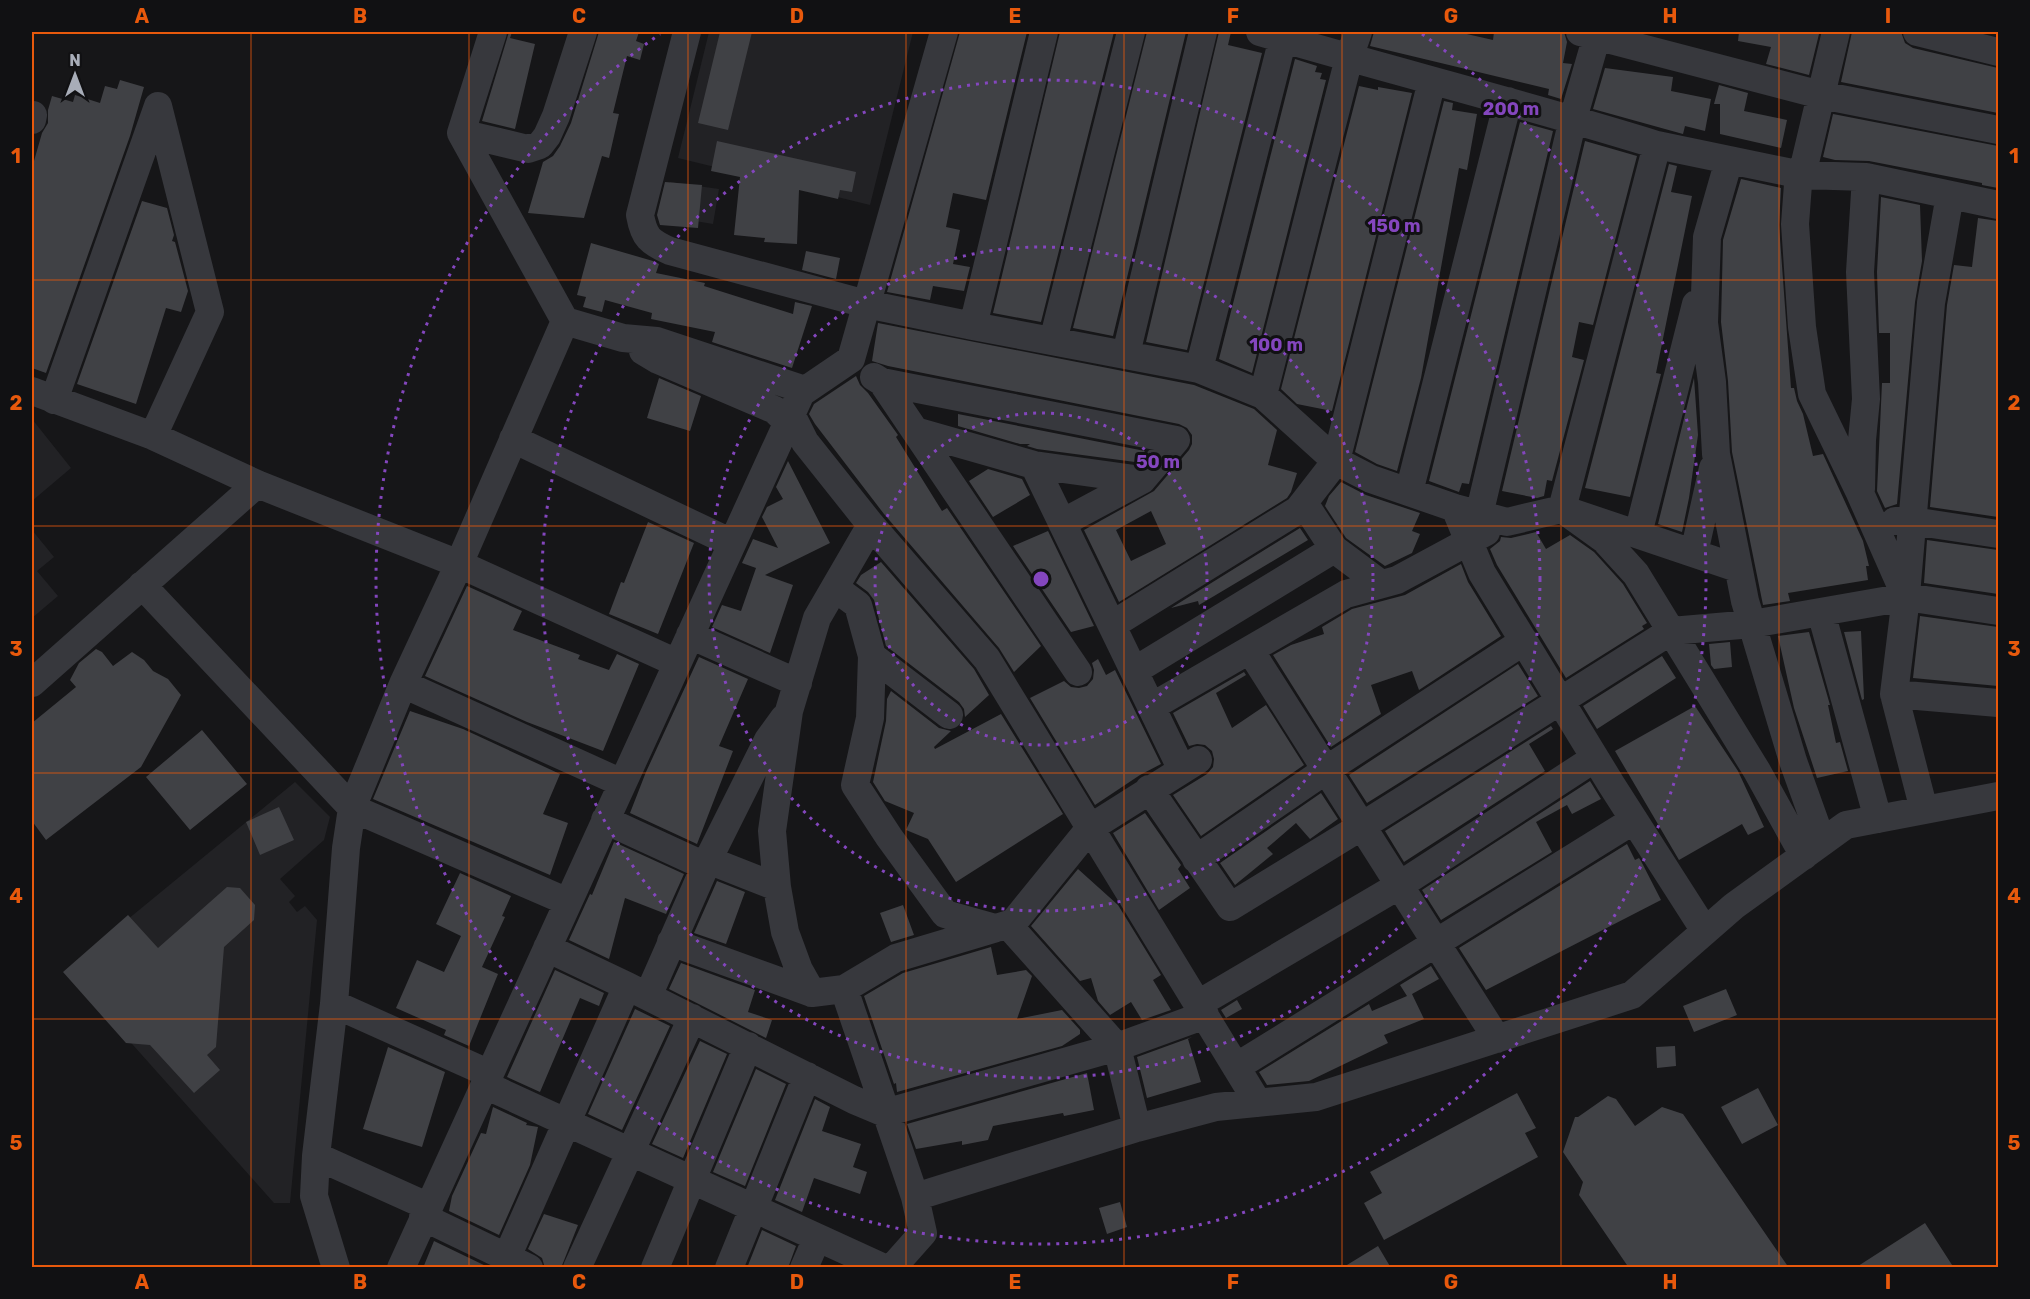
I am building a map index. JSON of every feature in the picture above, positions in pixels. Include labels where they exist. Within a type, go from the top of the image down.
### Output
[{"type":"street","points":[[493,32],[461,133],[565,321],[623,338],[658,360],[774,410],[794,409]]},
{"type":"street","points":[[461,133],[528,149],[540,145],[556,116],[583,32]]},
{"type":"street","points":[[687,32],[640,215],[643,230],[653,243],[670,251],[866,304],[1199,369],[1263,395],[1336,461],[1371,479],[1409,492],[1468,521],[1507,522],[1562,509],[1737,568]]},
{"type":"street","points":[[401,1268],[425,1211],[794,409],[851,359],[944,32]]},
{"type":"street","points":[[973,326],[1044,32]]},
{"type":"street","points":[[1053,341],[1131,32]]},
{"type":"street","points":[[1126,354],[1203,32]]},
{"type":"street","points":[[1263,395],[1349,58],[1358,32]]},
{"type":"street","points":[[1836,32],[1798,184],[1795,224],[1802,327],[1812,394],[1860,493],[1906,597]]},
{"type":"street","points":[[1917,32],[1998,52]]},
{"type":"street","points":[[1705,931],[1595,758],[1482,573],[1468,521],[1573,119],[1592,33],[1821,95],[1998,130]]},
{"type":"street","points":[[1199,369],[1271,35],[1573,119],[1657,145],[1802,175],[1866,177],[1998,205]]},
{"type":"street","points":[[1112,625],[1298,510],[1336,461],[1432,81]]},
{"type":"street","points":[[1409,492],[1508,102]]},
{"type":"street","points":[[153,436],[210,312],[158,106],[43,395],[153,436],[257,484],[459,564],[677,663]]},
{"type":"street","points":[[1562,509],[1657,145]]},
{"type":"street","points":[[1729,160],[1707,237],[1704,323],[1712,382],[1716,454],[1737,568],[1793,761],[1813,849]]},
{"type":"street","points":[[1860,493],[1866,399],[1860,272],[1866,177]]},
{"type":"street","points":[[1924,810],[1894,694],[1906,597],[1931,303],[1950,195]]},
{"type":"street","points":[[1638,534],[1706,264]]},
{"type":"street","points":[[336,1268],[314,1196],[316,1156],[334,1004],[346,848],[352,808],[403,684],[459,564],[565,321]]},
{"type":"street","points":[[851,359],[882,382],[1078,672]]},
{"type":"street","points":[[1678,374],[1712,382]]},
{"type":"street","points":[[882,382],[1176,440],[1142,480],[1062,523]]},
{"type":"street","points":[[794,409],[805,442],[871,525],[987,658],[1258,1103]]},
{"type":"street","points":[[915,431],[1034,465],[1142,480]]},
{"type":"street","points":[[513,439],[732,543]]},
{"type":"street","points":[[1694,553],[1716,454]]},
{"type":"street","points":[[672,942],[812,993],[844,989],[896,958],[1013,923],[1090,828],[1190,765],[1151,707],[1034,465]]},
{"type":"street","points":[[32,683],[257,484]]},
{"type":"street","points":[[1304,503],[1334,549],[1381,584]]},
{"type":"street","points":[[1562,509],[1605,540],[1636,574],[1756,771],[1813,849]]},
{"type":"street","points":[[1872,520],[1912,521],[1998,534]]},
{"type":"street","points":[[1151,707],[1346,594],[1396,580],[1468,521]]},
{"type":"street","points":[[812,993],[799,970],[785,932],[777,887],[772,831],[789,711],[817,618],[871,525]]},
{"type":"street","points":[[1134,671],[1334,549]]},
{"type":"street","points":[[142,585],[352,808],[568,902]]},
{"type":"street","points":[[835,588],[858,605],[872,656],[870,718],[855,785],[889,837],[945,914],[995,928],[1009,926],[1117,1047],[1137,1128]]},
{"type":"street","points":[[1149,789],[1230,907],[1671,631],[1752,624],[1906,597],[1998,612]]},
{"type":"street","points":[[1821,612],[1878,819]]},
{"type":"street","points":[[690,635],[798,683]]},
{"type":"street","points":[[1197,859],[1326,770],[1524,641]]},
{"type":"street","points":[[1250,650],[1497,1039]]},
{"type":"street","points":[[872,656],[949,715]]},
{"type":"street","points":[[403,684],[622,783]]},
{"type":"street","points":[[1894,694],[1998,703]]},
{"type":"street","points":[[316,1156],[425,1211],[518,1262],[567,1122],[638,991],[672,942],[706,863],[768,740],[789,711]]},
{"type":"street","points":[[547,948],[638,991],[854,1100],[885,1113],[1117,1047],[1201,1010],[1400,885],[1595,758]]},
{"type":"street","points":[[915,1197],[1137,1128],[1216,1107],[1316,1097],[1632,995],[1734,906],[1846,825],[1998,796]]},
{"type":"street","points":[[605,820],[706,863],[777,887]]},
{"type":"street","points":[[1236,1066],[1634,820]]},
{"type":"street","points":[[844,989],[915,1197],[923,1233],[892,1268]]},
{"type":"street","points":[[334,1004],[487,1079],[567,1122],[884,1268]]},
{"type":"street","points":[[577,1268],[692,1018]]},
{"type":"street","points":[[655,1268],[748,1046]]},
{"type":"street","points":[[729,1268],[807,1076]]},
{"type":"street","points":[[804,1268],[817,1238]]},
{"type":"shaded area","points":[[709,32],[913,32],[870,205],[678,158]]},
{"type":"shaded area","points":[[670,182],[719,189],[713,224],[665,216]]},
{"type":"shaded area","points":[[32,419],[71,468],[32,501]]},
{"type":"shaded area","points":[[32,530],[54,557],[37,571],[58,596],[32,618]]},
{"type":"shaded area","points":[[295,782],[330,817],[324,840],[280,879],[295,896],[289,902],[297,912],[305,906],[317,920],[290,1203],[274,1203],[66,970]]},
{"type":"building","points":[[509,32],[512,32],[510,38],[535,44],[515,129],[482,121]]},
{"type":"building","points":[[599,32],[639,32],[636,41],[644,44],[640,60],[627,56],[613,113],[619,114],[609,158],[602,156],[584,218],[528,213],[543,162],[553,156],[571,123]]},
{"type":"building","points":[[720,32],[752,32],[728,130],[698,123]]},
{"type":"building","points":[[960,32],[1027,32],[986,200],[953,193],[946,227],[960,230],[953,264],[970,267],[964,291],[933,286],[930,300],[887,292]]},
{"type":"building","points":[[1060,32],[1114,32],[1041,322],[993,313]]},
{"type":"building","points":[[1147,32],[1186,32],[1113,336],[1073,328]]},
{"type":"building","points":[[1219,32],[1231,32],[1228,45],[1262,53],[1187,350],[1146,342]]},
{"type":"building","points":[[1374,32],[1458,32],[1493,40],[1494,32],[1564,32],[1567,42],[1563,63],[1572,64],[1561,99],[1548,95],[1549,89],[1370,46]]},
{"type":"building","points":[[1739,32],[1819,34],[1809,75],[1766,64],[1771,47],[1738,41]]},
{"type":"building","points":[[1852,32],[1901,32],[1905,43],[1913,48],[1998,68],[1998,113],[1841,82]]},
{"type":"building","points":[[1295,59],[1317,66],[1315,72],[1322,73],[1320,79],[1326,80],[1252,373],[1219,359]]},
{"type":"building","points":[[1605,68],[1673,77],[1671,91],[1711,99],[1705,131],[1685,126],[1683,134],[1593,109]]},
{"type":"building","points":[[120,80],[144,87],[130,136],[46,373],[32,368],[32,168],[42,133],[48,123],[48,110],[52,96],[73,102],[75,95],[100,103],[105,86],[117,89]]},
{"type":"building","points":[[1719,85],[1748,93],[1744,111],[1787,120],[1781,148],[1720,134],[1720,104],[1714,104]]},
{"type":"building","points":[[1359,86],[1412,93],[1332,411],[1297,404],[1281,389]]},
{"type":"building","points":[[1444,101],[1453,103],[1452,110],[1477,114],[1467,170],[1459,168],[1421,378],[1397,471],[1377,464],[1355,452]]},
{"type":"building","points":[[1833,114],[1998,146],[1998,188],[1869,161],[1835,160],[1823,157]]},
{"type":"building","points":[[1520,122],[1553,131],[1469,484],[1462,483],[1459,492],[1429,481]]},
{"type":"building","points":[[717,141],[856,172],[852,192],[840,190],[838,199],[799,190],[797,244],[764,242],[765,238],[734,235],[740,177],[711,171]]},
{"type":"building","points":[[1585,141],[1637,156],[1593,325],[1579,322],[1572,357],[1584,360],[1552,481],[1547,480],[1544,496],[1537,498],[1502,491]]},
{"type":"building","points":[[1669,164],[1677,166],[1671,192],[1692,196],[1656,373],[1661,374],[1630,497],[1585,488]]},
{"type":"building","points":[[1741,179],[1781,188],[1779,225],[1791,388],[1794,388],[1803,414],[1813,456],[1823,454],[1863,541],[1869,566],[1866,566],[1868,580],[1788,593],[1790,601],[1763,605],[1732,452],[1728,381],[1721,322],[1723,240]]},
{"type":"building","points":[[665,182],[702,185],[698,228],[660,225],[657,215]]},
{"type":"building","points":[[1881,197],[1920,205],[1922,261],[1915,302],[1897,504],[1885,508],[1877,491],[1882,383],[1890,383],[1890,333],[1879,333],[1877,272]]},
{"type":"building","points":[[142,201],[167,208],[174,235],[172,241],[175,242],[188,291],[181,312],[166,308],[136,404],[77,384]]},
{"type":"building","points":[[1978,218],[1998,221],[1998,517],[1930,507],[1947,305],[1954,265],[1972,267]]},
{"type":"building","points":[[591,243],[653,261],[659,264],[656,273],[705,283],[704,286],[793,314],[795,302],[812,306],[792,368],[712,342],[715,332],[651,319],[652,313],[605,300],[602,312],[583,307],[586,297],[577,295]]},
{"type":"building","points":[[806,251],[840,258],[836,279],[802,270]]},
{"type":"building","points":[[878,323],[1194,385],[1254,409],[1277,430],[1268,465],[1297,473],[1287,498],[1119,602],[1084,530],[1154,491],[1189,450],[1192,435],[1187,428],[1179,424],[872,361]],"holes":[[[1151,511],[1166,544],[1131,561],[1116,530]]]},
{"type":"building","points":[[856,376],[860,385],[898,435],[896,437],[942,511],[947,508],[1041,646],[1014,672],[999,648],[884,514],[809,414],[814,404]]},
{"type":"building","points":[[659,378],[701,396],[690,431],[647,418]]},
{"type":"building","points":[[1694,378],[1698,435],[1682,532],[1658,524]]},
{"type":"building","points":[[958,414],[1145,451],[1135,462],[1037,449],[1027,446],[1030,444],[1020,444],[958,426]]},
{"type":"building","points":[[788,461],[830,543],[765,575],[793,585],[770,653],[712,627],[722,605],[741,611],[756,568],[742,563],[753,539],[778,548],[762,517],[767,507],[783,499],[776,487]]},
{"type":"building","points":[[988,469],[1022,479],[1030,495],[993,517],[969,481]]},
{"type":"building","points":[[1341,482],[1366,495],[1420,513],[1412,531],[1420,534],[1412,553],[1385,566],[1346,538],[1325,506],[1329,496]]},
{"type":"building","points":[[648,522],[694,543],[658,634],[609,614]]},
{"type":"building","points":[[1300,528],[1308,540],[1199,605],[1198,601],[1171,608]]},
{"type":"building","points":[[1048,531],[1094,626],[1071,632],[1013,546]]},
{"type":"building","points":[[1536,532],[1546,549],[1570,535],[1594,552],[1623,584],[1647,623],[1642,626],[1644,629],[1566,678],[1497,565],[1490,549],[1500,541],[1501,537],[1511,538]]},
{"type":"building","points":[[1927,540],[1998,550],[1998,594],[1924,583]]},
{"type":"building","points":[[881,562],[974,669],[989,695],[965,717],[964,709],[959,702],[886,646],[874,600],[856,583],[861,575]]},
{"type":"building","points":[[1461,564],[1468,582],[1501,636],[1419,690],[1412,671],[1371,685],[1381,714],[1331,747],[1273,655],[1291,645],[1324,634],[1322,627],[1352,609],[1405,595]]},
{"type":"building","points":[[467,586],[522,611],[513,630],[580,655],[578,659],[609,670],[617,654],[639,664],[603,751],[527,722],[425,676]]},
{"type":"building","points":[[1920,616],[1998,627],[1998,686],[1913,678]]},
{"type":"building","points":[[1861,631],[1864,699],[1862,700],[1844,632]]},
{"type":"building","points":[[1809,632],[1830,705],[1828,705],[1836,743],[1840,742],[1848,771],[1817,778],[1794,708],[1778,636]]},
{"type":"building","points":[[1730,642],[1732,667],[1714,669],[1711,665],[1709,644]]},
{"type":"building","points":[[96,649],[102,652],[113,666],[132,652],[144,660],[153,671],[168,679],[181,695],[141,767],[46,840],[32,821],[32,723],[76,687],[70,680],[79,663]]},
{"type":"building","points":[[1662,656],[1676,678],[1597,729],[1583,706]]},
{"type":"building","points":[[699,657],[748,679],[719,746],[733,751],[697,844],[630,813],[646,772]]},
{"type":"building","points":[[1098,659],[1106,675],[1115,670],[1161,764],[1095,805],[1030,698],[1064,681],[1071,687],[1087,686],[1093,679],[1092,663]]},
{"type":"building","points":[[1518,664],[1538,696],[1367,803],[1349,775]]},
{"type":"building","points":[[1244,672],[1246,675],[1216,693],[1232,728],[1266,705],[1304,765],[1201,836],[1173,795],[1207,774],[1213,767],[1214,759],[1212,751],[1205,745],[1189,746],[1173,713]]},
{"type":"building","points":[[891,691],[939,728],[951,731],[934,747],[935,749],[1001,714],[1063,814],[956,882],[928,839],[906,830],[914,813],[885,801],[873,782],[886,721],[887,699]]},
{"type":"building","points":[[1695,706],[1738,771],[1764,827],[1748,835],[1742,824],[1679,860],[1615,751]]},
{"type":"building","points":[[410,711],[463,729],[560,774],[543,814],[568,823],[550,875],[373,799]]},
{"type":"building","points":[[1551,726],[1553,729],[1529,744],[1545,771],[1404,862],[1385,831]]},
{"type":"building","points":[[202,730],[247,784],[190,830],[146,777]]},
{"type":"building","points":[[1590,781],[1601,799],[1572,814],[1567,805],[1536,822],[1552,852],[1441,920],[1422,890]]},
{"type":"building","points":[[1321,793],[1338,819],[1310,839],[1296,823],[1267,848],[1273,854],[1235,885],[1220,863]]},
{"type":"building","points":[[279,807],[294,840],[260,855],[246,822]]},
{"type":"building","points":[[1145,813],[1181,865],[1178,869],[1190,888],[1159,910],[1113,833]]},
{"type":"building","points":[[614,842],[684,874],[666,914],[625,898],[609,959],[569,940],[590,894],[592,895]]},
{"type":"building","points":[[1627,844],[1635,860],[1639,858],[1641,861],[1661,900],[1486,990],[1459,948]]},
{"type":"building","points":[[1078,869],[1118,905],[1161,975],[1153,980],[1171,1010],[1142,1020],[1131,1002],[1110,1015],[1098,1001],[1091,978],[1080,981],[1031,926]]},
{"type":"building","points":[[460,873],[511,896],[502,916],[505,917],[482,967],[498,974],[469,1046],[444,1035],[446,1030],[396,1008],[417,960],[444,972],[461,936],[436,924]]},
{"type":"building","points":[[717,881],[745,892],[726,944],[694,933]]},
{"type":"building","points":[[227,887],[240,888],[255,905],[254,920],[224,947],[216,1047],[207,1055],[220,1070],[194,1093],[150,1045],[126,1043],[63,972],[128,915],[158,948]]},
{"type":"building","points":[[903,905],[914,935],[891,942],[880,913]]},
{"type":"building","points":[[991,947],[997,975],[1026,970],[1032,976],[1017,1019],[1062,1010],[1080,1030],[1080,1034],[1062,1046],[897,1092],[896,1083],[894,1084],[864,996],[903,973]]},
{"type":"building","points":[[681,963],[755,990],[748,1012],[772,1020],[766,1038],[669,989]]},
{"type":"building","points":[[1431,966],[1439,979],[1412,994],[1424,1019],[1384,1035],[1388,1043],[1309,1081],[1267,1085],[1259,1072],[1369,1004],[1372,1011],[1407,996],[1400,985]]},
{"type":"building","points":[[555,970],[604,993],[599,1006],[580,998],[540,1092],[507,1077]]},
{"type":"building","points":[[1726,989],[1737,1015],[1694,1032],[1683,1006]]},
{"type":"building","points":[[1237,1000],[1242,1009],[1226,1018],[1221,1010]]},
{"type":"building","points":[[635,1009],[670,1026],[622,1130],[588,1114]]},
{"type":"building","points":[[1192,1037],[1188,1039],[1201,1082],[1147,1098],[1137,1057]]},
{"type":"building","points":[[700,1041],[727,1054],[683,1158],[652,1144]]},
{"type":"building","points":[[1675,1046],[1676,1066],[1657,1068],[1656,1047]]},
{"type":"building","points":[[388,1047],[445,1072],[422,1147],[363,1129]]},
{"type":"building","points":[[756,1069],[786,1084],[745,1186],[713,1172]]},
{"type":"building","points":[[1087,1073],[1094,1110],[1064,1116],[1063,1113],[993,1126],[988,1140],[962,1145],[962,1141],[916,1149],[907,1124]]},
{"type":"building","points":[[1758,1088],[1778,1125],[1742,1144],[1721,1107]]},
{"type":"building","points":[[1517,1093],[1536,1128],[1525,1133],[1538,1157],[1384,1240],[1364,1203],[1382,1193],[1370,1172]]},
{"type":"building","points":[[1608,1096],[1616,1099],[1635,1126],[1662,1107],[1683,1114],[1789,1268],[1629,1268],[1579,1195],[1583,1182],[1563,1152],[1575,1117]]},
{"type":"building","points":[[815,1099],[830,1107],[822,1131],[861,1144],[853,1167],[867,1172],[860,1194],[814,1178],[802,1212],[775,1200]]},
{"type":"building","points":[[493,1107],[527,1123],[526,1125],[538,1127],[530,1165],[499,1235],[449,1211],[452,1196],[481,1133],[486,1134]]},
{"type":"building","points":[[1120,1202],[1127,1227],[1107,1234],[1099,1208]]},
{"type":"building","points":[[544,1214],[578,1225],[561,1268],[545,1268],[542,1258],[528,1249]]},
{"type":"building","points":[[1925,1223],[1954,1268],[1855,1268]]},
{"type":"building","points":[[762,1230],[796,1246],[788,1268],[747,1268]]},
{"type":"building","points":[[434,1241],[490,1268],[423,1268]]},
{"type":"building","points":[[1378,1246],[1391,1268],[1342,1268]]}]
